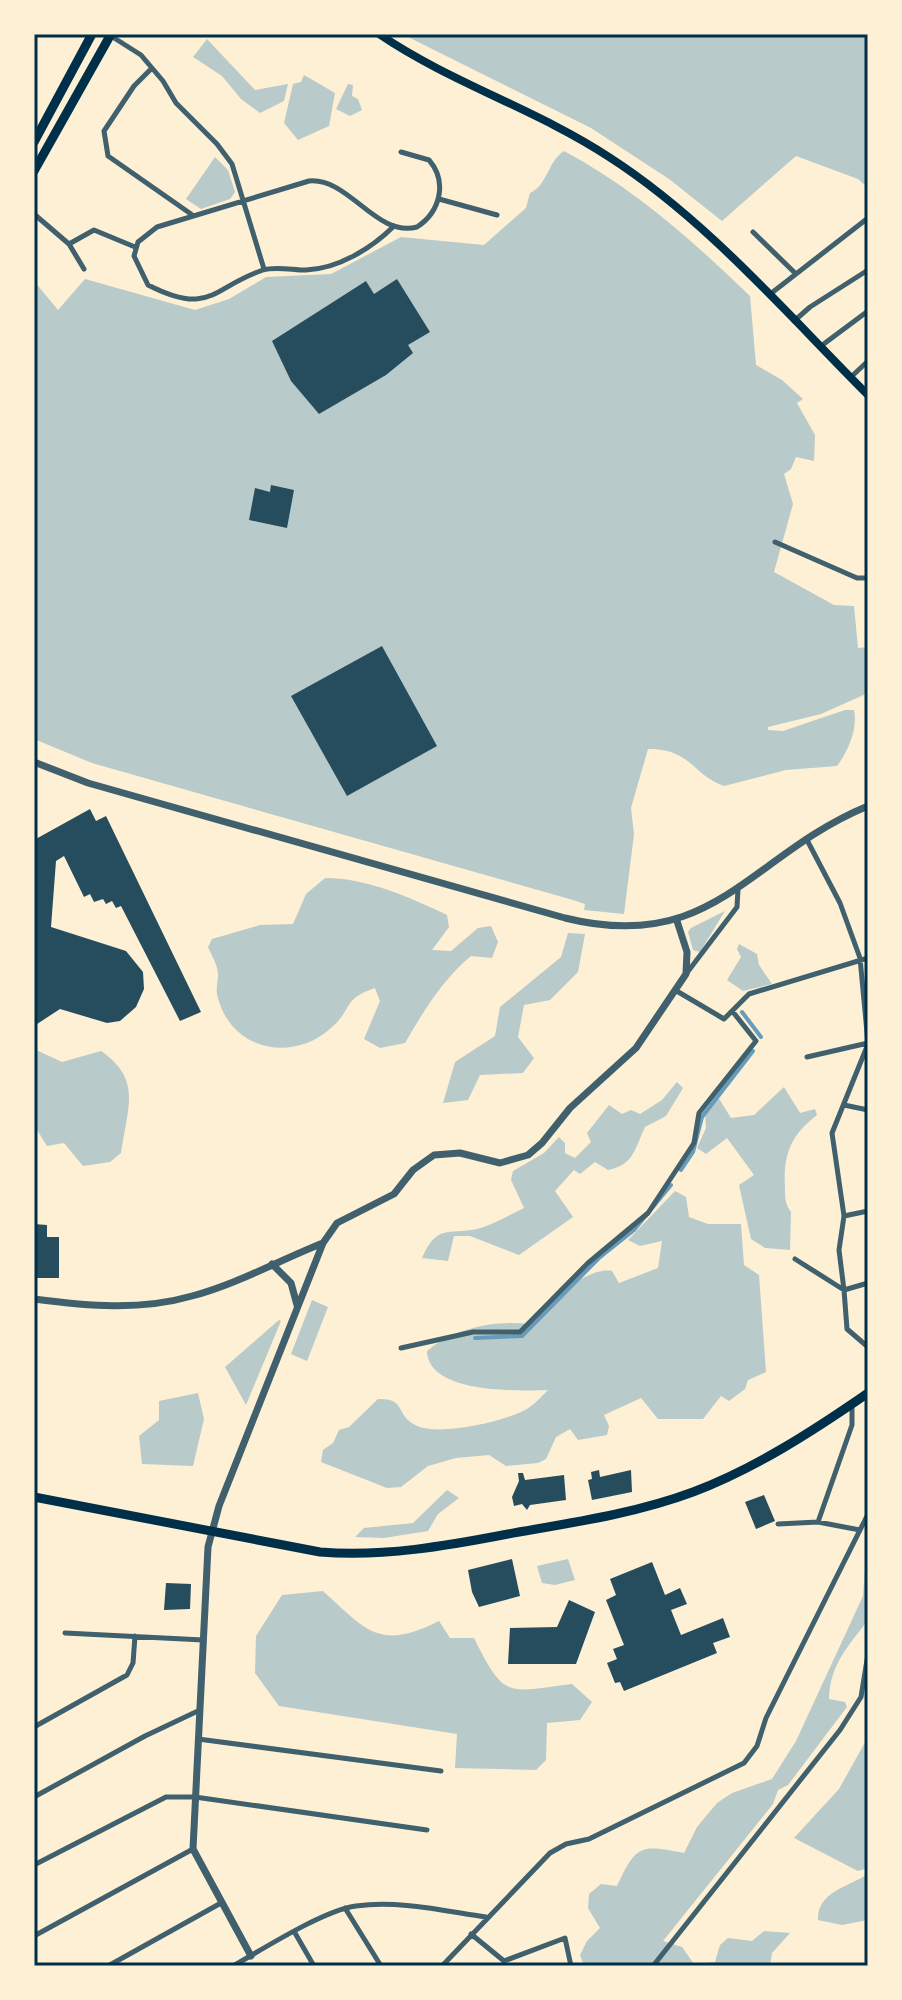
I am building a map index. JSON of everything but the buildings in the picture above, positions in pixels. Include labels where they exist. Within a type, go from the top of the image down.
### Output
[{"type":"main road","points":[[34,142],[92,34]]},
{"type":"main road","points":[[34,171],[111,35]]},
{"type":"main road","points":[[382,35],[420,60],[553,124],[612,159],[692,221],[868,395]]},
{"type":"main road","points":[[34,1497],[310,1551],[362,1554],[432,1548],[647,1507],[731,1476],[868,1393]]},
{"type":"street","points":[[111,35],[141,55],[176,103],[224,153],[245,202],[264,269]]},
{"type":"street","points":[[152,68],[134,86],[104,131],[108,156],[191,215]]},
{"type":"street","points":[[394,226],[382,237],[331,266],[264,269],[215,297],[198,300],[148,285],[134,256],[135,247],[157,227],[315,180],[331,186],[394,226],[417,227],[432,214],[439,199],[440,185],[433,164],[426,157],[401,152]]},
{"type":"street","points":[[439,199],[497,215]]},
{"type":"street","points":[[34,214],[69,244],[84,269]]},
{"type":"street","points":[[769,295],[868,218]]},
{"type":"street","points":[[69,244],[79,235],[94,230],[135,247]]},
{"type":"street","points":[[753,232],[796,274]]},
{"type":"street","points":[[794,321],[810,307],[868,270]]},
{"type":"street","points":[[820,347],[868,311]]},
{"type":"street","points":[[850,377],[868,361]]},
{"type":"street","points":[[775,542],[857,578],[868,578]]},
{"type":"street","points":[[34,762],[88,783],[574,920],[634,927],[677,921],[738,889],[807,840],[868,806]]},
{"type":"street","points":[[807,840],[840,903],[860,958],[868,1044],[832,1133],[844,1216],[839,1250],[847,1329],[868,1347]]},
{"type":"street","points":[[251,1956],[193,1849],[211,1532],[323,1243],[337,1223],[394,1194],[413,1170],[434,1155],[460,1153],[500,1163],[528,1155],[580,1098],[636,1048],[686,974],[737,907],[738,889]]},
{"type":"street","points":[[677,921],[687,952],[686,974]]},
{"type":"street","points":[[675,990],[724,1019],[749,994],[868,958]]},
{"type":"street","points":[[401,1348],[473,1332],[520,1332],[588,1263],[648,1213],[694,1143],[699,1113],[756,1041],[733,1012]]},
{"type":"street","points":[[807,1057],[868,1044]]},
{"type":"street","points":[[844,1105],[868,1110]]},
{"type":"street","points":[[844,1216],[868,1211]]},
{"type":"street","points":[[34,1299],[112,1307],[164,1302],[217,1288],[323,1243]]},
{"type":"street","points":[[795,1259],[844,1290],[868,1283]]},
{"type":"street","points":[[272,1264],[294,1289],[297,1302],[294,1319]]},
{"type":"street","points":[[818,1522],[852,1425],[852,1404]]},
{"type":"street","points":[[442,1966],[550,1853],[566,1844],[589,1839],[744,1763],[757,1746],[766,1718],[868,1514]]},
{"type":"street","points":[[778,1524],[818,1522],[860,1530]]},
{"type":"street","points":[[65,1633],[203,1640]]},
{"type":"street","points":[[34,1727],[127,1675],[133,1663],[135,1636]]},
{"type":"street","points":[[653,1966],[840,1730],[861,1697],[868,1654]]},
{"type":"street","points":[[34,1797],[155,1730],[200,1710]]},
{"type":"street","points":[[198,1739],[441,1771]]},
{"type":"street","points":[[34,1865],[166,1797],[195,1797],[427,1830]]},
{"type":"street","points":[[34,1936],[193,1849]]},
{"type":"street","points":[[108,1966],[221,1903]]},
{"type":"street","points":[[233,1966],[345,1908],[399,1905],[487,1917]]},
{"type":"street","points":[[345,1908],[381,1966]]},
{"type":"street","points":[[295,1933],[314,1966]]},
{"type":"street","points":[[471,1934],[504,1961],[565,1938],[571,1966]]},
{"type":"shaded area","points":[[402,34],[868,34],[865,60],[868,188],[858,179],[796,156],[722,221],[669,179],[591,128]]},
{"type":"shaded area","points":[[207,39],[255,90],[288,84],[284,101],[260,113],[241,99],[222,76],[193,57]]},
{"type":"shaded area","points":[[304,75],[335,93],[329,126],[298,140],[284,123],[293,84],[301,82]]},
{"type":"shaded area","points":[[348,84],[353,85],[352,96],[358,99],[362,110],[350,116],[336,109]]},
{"type":"shaded area","points":[[564,151],[639,199],[750,296],[756,365],[782,380],[803,399],[797,403],[815,435],[814,461],[796,457],[791,469],[784,474],[793,504],[774,572],[834,605],[854,606],[858,648],[868,647],[868,693],[821,714],[768,727],[768,730],[783,731],[845,710],[854,710],[855,725],[851,740],[837,766],[786,770],[724,786],[674,753],[648,749],[631,808],[634,834],[624,914],[584,910],[585,904],[573,900],[92,763],[34,739],[34,281],[58,310],[85,279],[195,310],[229,299],[266,277],[331,274],[401,237],[484,245],[526,208],[530,193],[536,190]]},
{"type":"shaded area","points":[[215,157],[228,170],[235,192],[230,199],[201,209],[186,199]]},
{"type":"shaded area","points":[[325,878],[372,885],[447,915],[449,927],[432,950],[451,951],[478,928],[491,926],[498,942],[492,958],[471,956],[461,965],[434,996],[405,1043],[380,1048],[364,1039],[380,1001],[375,988],[352,1000],[331,1028],[298,1046],[264,1046],[248,1039],[234,1028],[224,1013],[217,994],[217,968],[208,947],[212,939],[260,925],[293,924],[306,894]]},
{"type":"shaded area","points":[[725,911],[700,952],[693,950],[688,932],[691,928]]},
{"type":"shaded area","points":[[568,933],[585,934],[578,972],[550,1000],[524,1005],[518,1037],[534,1058],[523,1073],[480,1075],[468,1100],[443,1103],[455,1062],[495,1036],[500,1007],[561,957]]},
{"type":"shaded area","points":[[739,944],[757,954],[759,965],[772,984],[743,991],[727,980],[741,957],[737,949]]},
{"type":"shaded area","points":[[34,1049],[62,1062],[101,1051],[123,1073],[129,1096],[128,1109],[121,1153],[110,1162],[83,1166],[64,1143],[47,1146],[34,1125]]},
{"type":"shaded area","points":[[677,1082],[683,1088],[666,1116],[645,1127],[628,1160],[608,1170],[595,1162],[580,1174],[574,1170],[555,1191],[573,1217],[519,1255],[470,1236],[454,1236],[448,1261],[422,1258],[438,1235],[483,1227],[524,1208],[511,1180],[513,1171],[544,1153],[559,1137],[565,1143],[565,1153],[575,1158],[591,1142],[587,1133],[609,1105],[622,1114],[631,1110],[640,1114],[662,1100]]},
{"type":"shaded area","points":[[784,1087],[800,1113],[815,1109],[817,1115],[795,1138],[787,1155],[785,1195],[791,1212],[790,1250],[765,1248],[751,1239],[739,1185],[754,1175],[727,1138],[706,1154],[697,1148],[706,1128],[705,1112],[718,1097],[731,1118],[754,1115]]},
{"type":"shaded area","points":[[675,1191],[686,1197],[689,1217],[708,1224],[741,1224],[744,1265],[759,1275],[766,1372],[748,1380],[745,1389],[729,1401],[721,1396],[703,1419],[658,1419],[641,1398],[604,1415],[609,1426],[607,1435],[578,1440],[570,1429],[556,1437],[546,1459],[538,1463],[506,1466],[489,1455],[456,1458],[428,1466],[401,1487],[387,1488],[321,1462],[323,1450],[333,1443],[339,1430],[349,1427],[378,1399],[393,1401],[415,1425],[438,1429],[486,1423],[515,1415],[531,1406],[548,1390],[497,1389],[458,1382],[442,1375],[431,1365],[427,1351],[475,1327],[502,1323],[529,1324],[567,1288],[590,1274],[612,1271],[619,1283],[658,1268],[662,1241],[640,1246],[628,1240]]},
{"type":"shaded area","points":[[312,1300],[328,1307],[307,1361],[291,1354]]},
{"type":"shaded area","points":[[281,1321],[246,1405],[225,1367]]},
{"type":"shaded area","points":[[198,1393],[204,1419],[193,1466],[142,1464],[139,1436],[159,1420],[159,1401]]},
{"type":"shaded area","points":[[447,1490],[459,1498],[438,1514],[428,1531],[384,1538],[355,1537],[364,1528],[413,1523]]},
{"type":"shaded area","points":[[866,1554],[868,1620],[841,1656],[830,1687],[829,1699],[845,1702],[847,1707],[788,1785],[778,1790],[773,1804],[663,1941],[682,1947],[694,1964],[715,1962],[720,1945],[728,1938],[752,1941],[764,1931],[790,1933],[772,1953],[770,1966],[584,1966],[580,1955],[587,1941],[600,1928],[588,1908],[589,1894],[601,1884],[617,1886],[629,1862],[641,1851],[658,1849],[684,1853],[697,1827],[717,1803],[732,1793],[772,1779],[796,1741],[863,1596]]},
{"type":"shaded area","points":[[568,1559],[575,1580],[555,1585],[542,1583],[537,1566]]},
{"type":"shaded area","points":[[323,1591],[351,1617],[375,1632],[402,1635],[439,1621],[450,1638],[474,1638],[493,1672],[510,1687],[533,1689],[572,1684],[592,1702],[580,1720],[547,1723],[546,1760],[536,1770],[455,1768],[457,1734],[279,1706],[255,1673],[256,1636],[282,1595]]},
{"type":"shaded area","points":[[868,1737],[868,1868],[858,1871],[794,1838],[839,1789]]},
{"type":"shaded area","points":[[868,1874],[868,1920],[842,1925],[818,1920],[819,1911],[828,1897]]},
{"type":"waterway","points":[[742,1012],[761,1037]]},
{"type":"waterway","points":[[681,1170],[693,1152],[702,1117],[753,1051]]},
{"type":"waterway","points":[[475,1338],[522,1336],[599,1258],[634,1230],[671,1185]]}]
